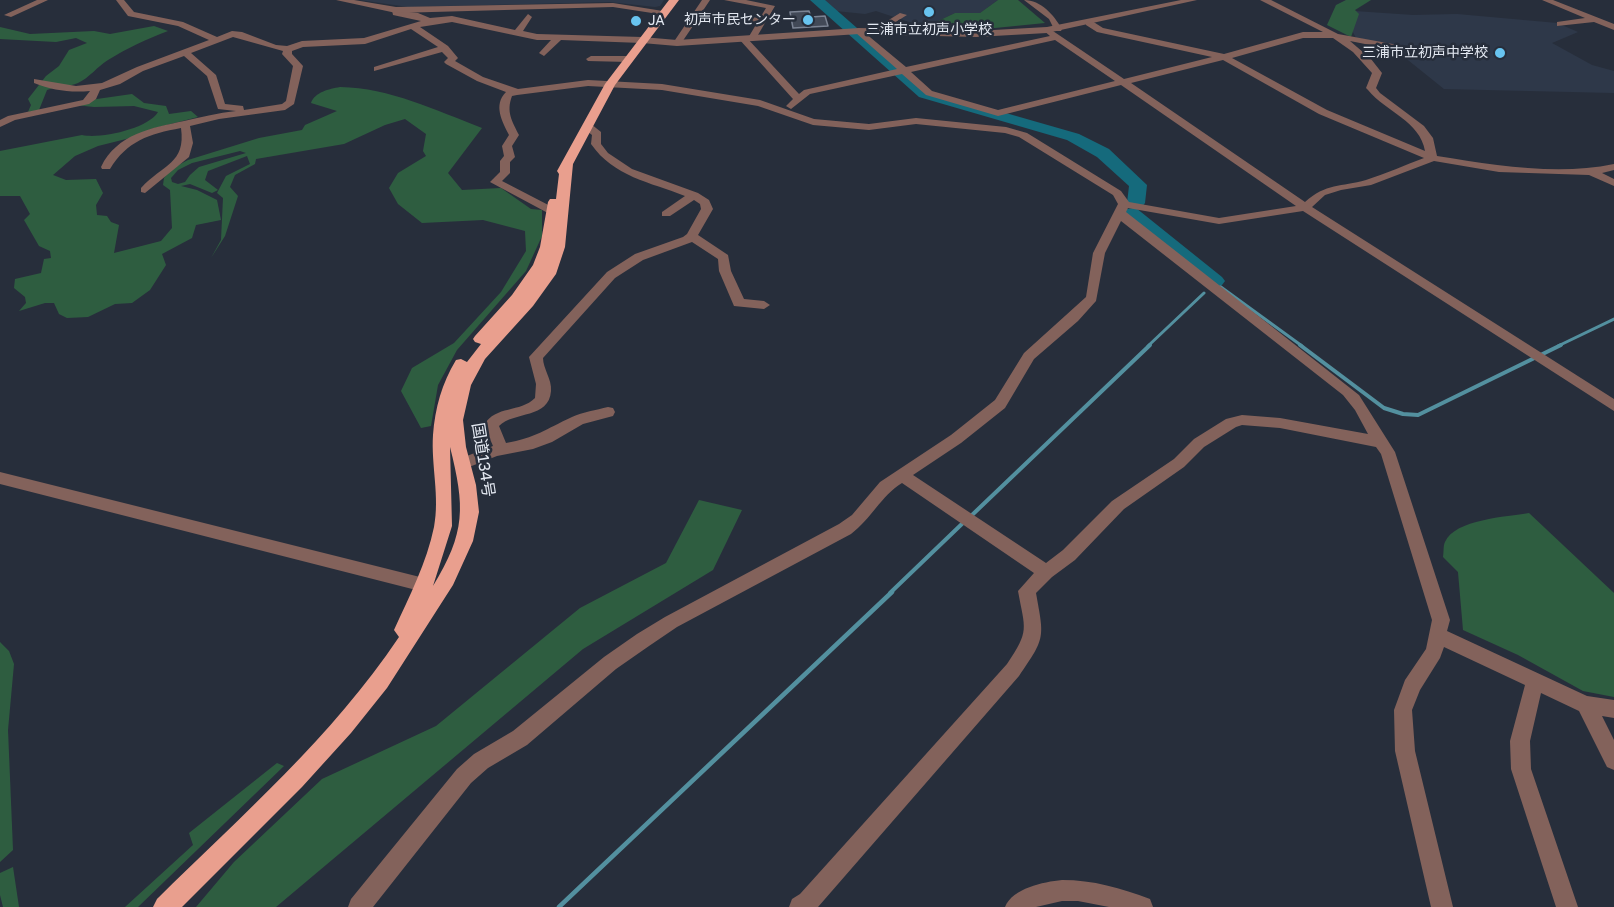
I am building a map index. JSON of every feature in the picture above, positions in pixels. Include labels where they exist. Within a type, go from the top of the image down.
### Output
[{"type":"highway","name":"国道134号","points":[[344,725],[398,640],[424,585],[437,549],[444,499],[441,435],[449,388],[463,361],[537,272],[550,234],[552,210],[561,174],[610,84],[674,0]]},
{"type":"highway","name":"国道134号","points":[[165,907],[294,779],[367,699],[444,585],[459,557],[469,526],[466,470],[457,441],[455,419],[464,383],[475,361],[529,304],[558,255],[562,234],[562,193],[567,164]]},
{"type":"highway","points":[[426,613],[429,598],[424,585],[440,576],[450,556],[461,522],[466,470],[453,475],[452,504],[447,525],[437,549]]},
{"type":"street","points":[[8,15],[44,0]]},
{"type":"street","points":[[121,1],[134,0]]},
{"type":"street","points":[[340,0],[396,10],[613,5],[665,12]]},
{"type":"street","points":[[677,43],[706,0]]},
{"type":"street","points":[[728,0],[771,6],[748,38]]},
{"type":"street","points":[[1028,0],[1052,18],[1054,32]]},
{"type":"street","points":[[784,112],[807,92],[899,72],[1089,23],[1193,0]]},
{"type":"street","points":[[1264,0],[1356,50],[1376,70],[1376,77],[1371,88],[1376,95],[1416,124],[1430,143],[1432,158]]},
{"type":"street","points":[[1546,0],[1614,27]]},
{"type":"street","points":[[121,1],[131,14],[180,24],[218,40]]},
{"type":"street","points":[[396,10],[396,13],[418,16],[429,21]]},
{"type":"street","points":[[696,14],[762,21]]},
{"type":"street","points":[[875,31],[903,15]]},
{"type":"street","points":[[517,33],[528,17]]},
{"type":"street","points":[[1560,24],[1595,19]]},
{"type":"street","points":[[37,81],[50,88],[96,87],[115,83],[140,69],[232,34],[242,35],[275,48],[288,49],[302,44],[365,41],[429,21],[459,20],[557,39],[642,40],[677,43],[875,31],[976,34],[1054,32],[1121,82],[1305,207],[1614,406]]},
{"type":"street","points":[[1089,23],[1100,30],[1224,57],[1323,112],[1432,158],[1499,169],[1614,173]]},
{"type":"street","points":[[413,27],[426,32],[445,48],[453,58],[449,62],[480,79],[517,92]]},
{"type":"street","points":[[854,32],[899,72],[933,95],[996,116]]},
{"type":"street","points":[[984,128],[996,116],[1303,35],[1331,35],[1395,47]]},
{"type":"street","points":[[748,38],[798,99]]},
{"type":"street","points":[[544,53],[557,39]]},
{"type":"street","points":[[377,69],[445,48]]},
{"type":"street","points":[[106,167],[114,151],[165,128],[285,107],[291,102],[298,66],[287,54],[288,49]]},
{"type":"street","points":[[186,53],[208,70],[215,80],[221,107],[243,108],[248,112]]},
{"type":"street","points":[[591,59],[628,59]]},
{"type":"street","points":[[552,210],[495,182],[505,173],[505,161],[510,157],[507,146],[514,135],[502,114],[507,94],[569,84],[676,88],[760,103],[806,121],[861,126],[916,121],[984,128],[1023,135],[1117,193],[1122,197],[1122,209],[1127,221],[1348,391],[1365,411],[1379,441],[1388,452],[1441,620],[1434,652],[1407,697],[1402,727],[1405,751],[1442,907]]},
{"type":"street","points":[[0,124],[12,118],[86,102],[93,98],[96,87]]},
{"type":"street","points":[[44,110],[50,88]]},
{"type":"street","points":[[144,190],[158,176],[184,157],[188,143],[185,124]]},
{"type":"street","points":[[502,450],[492,432],[491,424],[495,418],[530,410],[544,394],[544,383],[535,361],[536,357],[611,274],[639,257],[692,236],[707,209],[705,202],[694,195],[649,181],[630,172],[599,150],[596,144],[597,134],[587,126]]},
{"type":"street","points":[[1122,209],[1219,220],[1305,207],[1321,193],[1339,187],[1367,183],[1432,158]]},
{"type":"street","points":[[1594,171],[1614,166]]},
{"type":"street","points":[[1594,171],[1614,183]]},
{"type":"street","points":[[666,214],[694,195]]},
{"type":"street","points":[[359,907],[464,776],[481,761],[520,738],[610,663],[653,634],[845,529],[858,520],[880,491],[956,439],[1000,404],[1029,356],[1073,318],[1092,298],[1099,253],[1122,209]]},
{"type":"street","points":[[692,236],[724,258],[725,271],[739,303],[764,305]]},
{"type":"street","points":[[466,470],[502,450],[528,445],[547,438],[578,420],[608,412]]},
{"type":"street","points":[[800,907],[816,893],[1013,670],[1031,644],[1034,631],[1027,591],[1046,572],[1069,555],[1118,505],[1179,463],[1199,443],[1231,423],[1242,420],[1280,423],[1379,441]]},
{"type":"street","points":[[902,475],[1046,572]]},
{"type":"street","points":[[0,478],[424,585]]},
{"type":"street","points":[[1439,636],[1586,705],[1614,710]]},
{"type":"street","points":[[1535,681],[1519,754],[1521,769],[1566,907]]},
{"type":"street","points":[[1586,705],[1614,760]]},
{"type":"street","points":[[1016,907],[1041,893],[1062,890],[1107,895],[1142,907]]},
{"type":"shaded area","points":[[360,0],[664,0],[660,6],[655,7],[610,2],[408,7]]},
{"type":"shaded area","name":"三浦市立初声小学校","points":[[822,0],[998,0],[980,13],[955,13],[936,22],[915,24],[876,11],[865,14],[836,11]]},
{"type":"shaded area","name":"三浦市立初声中学校","points":[[1354,11],[1413,15],[1457,14],[1557,23],[1578,32],[1552,43],[1592,65],[1614,71],[1614,93],[1444,89],[1393,48],[1429,55],[1429,51],[1356,38],[1351,28]]},
{"type":"green space","points":[[998,0],[1018,0],[1045,23],[965,31],[936,22],[955,13],[980,13]]},
{"type":"green space","points":[[1346,0],[1371,0],[1355,10],[1359,14],[1351,37],[1327,25],[1336,5]]},
{"type":"green space","points":[[154,26],[168,31],[115,56],[78,83],[47,90],[39,110],[28,112],[31,105],[28,99],[46,76],[59,66],[69,50],[87,43],[76,38],[56,42],[0,39],[0,27],[30,34],[94,31],[110,34]]},
{"type":"green space","points":[[340,87],[359,88],[395,96],[482,128],[448,173],[462,190],[501,188],[531,209],[542,210],[542,236],[526,271],[457,350],[438,385],[431,426],[421,428],[401,391],[412,368],[454,343],[501,292],[526,251],[525,231],[483,220],[422,223],[398,204],[389,188],[398,173],[426,156],[423,151],[426,134],[405,119],[385,125],[344,144],[256,159],[255,164],[235,175],[230,187],[238,196],[225,236],[211,258],[221,240],[223,198],[217,193],[226,176],[250,164],[247,156],[208,171],[205,180],[218,190],[212,193],[190,184],[181,186],[197,190],[217,200],[221,220],[196,225],[192,238],[162,254],[166,265],[150,290],[132,303],[115,304],[88,317],[67,318],[59,314],[54,303],[45,303],[19,311],[26,303],[25,297],[14,288],[15,279],[41,273],[44,259],[51,258],[50,251],[39,246],[24,220],[30,214],[20,196],[0,196],[0,151],[82,135],[111,134],[134,128],[153,118],[158,112],[134,106],[75,105],[76,102],[132,94],[144,103],[166,106],[169,114],[191,111],[198,117],[98,146],[75,156],[53,175],[66,180],[96,179],[103,193],[96,205],[97,215],[107,216],[111,222],[119,225],[114,253],[161,241],[172,228],[170,190],[163,185],[164,178],[171,169],[188,160],[259,138],[302,130],[305,125],[337,111],[311,103],[319,94]],"holes":[[[240,151],[246,153],[199,167],[185,182],[178,184],[172,182],[171,178],[178,170],[192,163]]]},
{"type":"green space","points":[[699,500],[742,510],[713,570],[583,649],[276,907],[196,907],[234,862],[322,779],[436,726],[580,608],[666,563]]},
{"type":"green space","points":[[1529,513],[1614,593],[1614,697],[1583,691],[1518,655],[1463,630],[1458,572],[1443,557],[1445,542],[1459,528],[1470,524]]},
{"type":"green space","points":[[0,642],[9,651],[14,664],[8,730],[13,850],[0,862]]},
{"type":"green space","points":[[277,763],[284,766],[138,907],[125,907],[193,845],[189,833]]},
{"type":"green space","points":[[13,867],[19,907],[3,907],[0,895],[0,873]]},
{"type":"building","name":"初声市民センター","points":[[809,11],[811,17],[825,16],[828,26],[793,28],[790,12]]},
{"type":"waterway","points":[[817,0],[924,94],[1073,137],[1103,153],[1138,185],[1136,203]]},
{"type":"waterway","points":[[1133,213],[1139,221],[1215,281]]},
{"type":"waterway","points":[[1214,282],[1302,346]]},
{"type":"waterway","points":[[1148,346],[1204,293]]},
{"type":"waterway","points":[[1558,346],[1614,319]]},
{"type":"waterway","points":[[971,516],[1150,345]]},
{"type":"waterway","points":[[1300,345],[1384,408],[1403,414],[1418,415],[1561,345]]},
{"type":"waterway","points":[[890,593],[965,521]]},
{"type":"waterway","points":[[559,907],[892,592]]},
{"type":"place","name":"三浦市立初声小学校","points":[[929,12]]},
{"type":"place","name":"初声市民センター","points":[[808,20]]},
{"type":"place","name":"JA","points":[[636,21]]},
{"type":"place","name":"三浦市立初声中学校","points":[[1500,53]]}]
